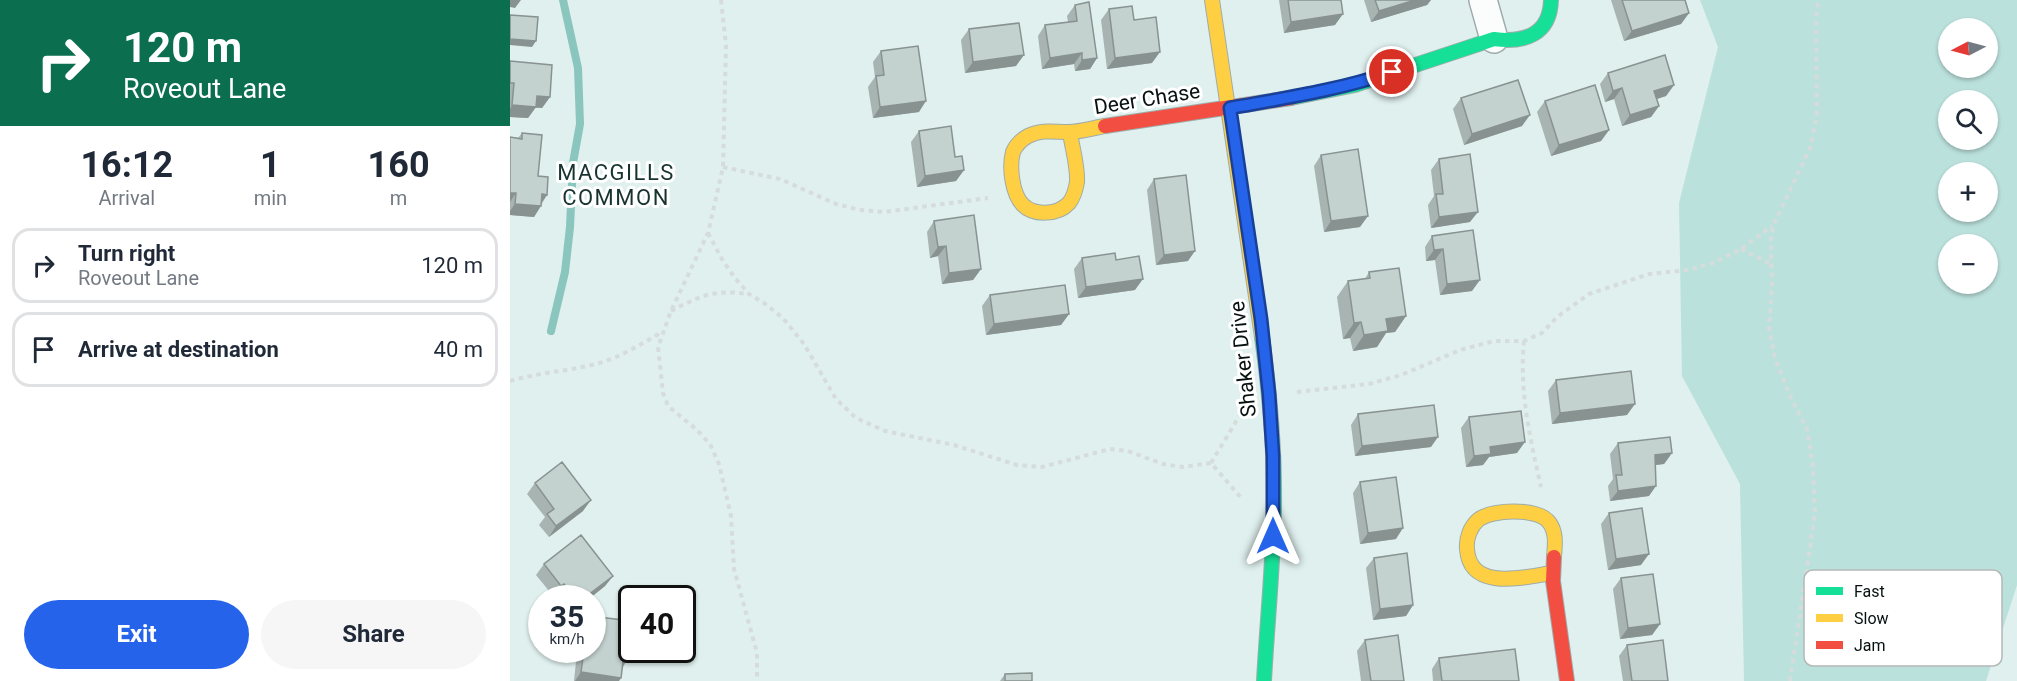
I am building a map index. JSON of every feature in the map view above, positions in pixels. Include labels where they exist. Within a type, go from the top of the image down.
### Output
[{"type":"street","name":"Shaker Drive","points":[[1212,0],[1261,319],[1269,394],[1273,456],[1273,536],[1264,681]]},
{"type":"street","points":[[1483,0],[1494,39]]},
{"type":"street","name":"Deer Chase","points":[[1070,132],[1077,181],[1074,194],[1069,203],[1060,209],[1034,212],[1023,205],[1015,194],[1011,165],[1018,143],[1030,135],[1047,130],[1070,132],[1230,108],[1355,85],[1494,39],[1518,40],[1531,36],[1542,28],[1550,15],[1551,0]]},
{"type":"street","points":[[1552,573],[1492,578],[1480,574],[1471,566],[1466,551],[1468,536],[1475,523],[1484,516],[1524,512],[1542,514],[1549,522],[1554,532],[1556,545],[1552,573],[1567,681]]},
{"type":"path","points":[[722,0],[726,45],[723,167],[708,233],[671,311],[658,347],[663,393],[668,406],[703,436],[710,444],[719,464],[731,516],[734,569],[758,653],[757,681]]},
{"type":"path","points":[[1807,570],[1815,514],[1807,429],[1789,394],[1775,358],[1769,328],[1773,226],[1811,146],[1817,113],[1816,21],[1818,0]]},
{"type":"path","points":[[723,167],[780,179],[836,204],[860,210],[884,212],[1015,194]]},
{"type":"path","points":[[1300,392],[1369,384],[1401,375],[1460,350],[1494,340],[1524,341],[1542,333],[1557,317],[1589,294],[1649,274],[1688,270],[1713,263],[1741,249],[1773,226]]},
{"type":"path","points":[[708,233],[723,261],[749,294],[783,318],[804,344],[836,399],[856,418],[885,431],[954,445],[1017,465],[1042,467],[1110,449],[1128,451],[1163,464],[1182,467],[1212,463]]},
{"type":"path","points":[[1741,249],[1771,264]]},
{"type":"path","points":[[671,311],[699,296],[729,291],[749,294]]},
{"type":"path","points":[[510,381],[604,362],[638,347],[662,332]]},
{"type":"path","points":[[1524,341],[1523,391],[1544,496],[1542,514]]},
{"type":"path","points":[[1212,463],[1240,415]]},
{"type":"path","points":[[1212,463],[1243,500]]},
{"type":"path","points":[[1790,681],[1804,587]]},
{"type":"shaded area","points":[[1700,0],[2017,0],[2017,585],[2002,631],[2002,570],[1804,570],[1804,666],[1991,666],[1986,681],[1744,681],[1740,484],[1682,376],[1679,203],[1718,47]]},
{"type":"building","points":[[1288,0],[1341,0],[1343,14],[1291,22]]},
{"type":"building","points":[[1375,0],[1415,0],[1379,11]]},
{"type":"building","points":[[1622,0],[1685,0],[1689,13],[1632,31]]},
{"type":"building","points":[[1089,2],[1097,58],[1082,60],[1082,53],[1050,58],[1045,25],[1077,21],[1075,5]]},
{"type":"building","points":[[1132,6],[1134,20],[1156,17],[1160,52],[1115,58],[1109,9]]},
{"type":"building","points":[[510,15],[538,17],[536,41],[510,39]]},
{"type":"building","points":[[1019,23],[1024,55],[973,62],[969,29]]},
{"type":"building","points":[[918,46],[926,101],[880,107],[876,76],[884,75],[881,51]]},
{"type":"building","points":[[1665,55],[1674,85],[1654,91],[1659,106],[1630,115],[1622,88],[1613,91],[1608,73]]},
{"type":"building","points":[[510,61],[552,65],[550,97],[537,96],[536,107],[512,105],[514,83],[510,83]]},
{"type":"building","points":[[1518,80],[1530,115],[1472,134],[1461,98]]},
{"type":"building","points":[[1595,85],[1609,130],[1559,145],[1545,101]]},
{"type":"building","points":[[951,126],[955,157],[962,156],[964,170],[925,176],[919,131]]},
{"type":"building","points":[[522,133],[542,135],[538,176],[548,177],[547,195],[542,194],[541,206],[515,204],[516,193],[510,193],[510,137],[522,139]]},
{"type":"building","points":[[1358,149],[1368,216],[1331,221],[1321,155]]},
{"type":"building","points":[[1470,154],[1478,212],[1439,217],[1436,194],[1443,194],[1439,159]]},
{"type":"building","points":[[1186,175],[1195,251],[1164,255],[1154,179]]},
{"type":"building","points":[[974,215],[981,269],[949,273],[946,246],[938,247],[934,221]]},
{"type":"building","points":[[1473,230],[1480,280],[1447,284],[1443,249],[1434,250],[1432,236]]},
{"type":"building","points":[[1115,253],[1116,260],[1139,256],[1143,279],[1086,287],[1082,258]]},
{"type":"building","points":[[1399,268],[1406,316],[1386,319],[1388,331],[1364,335],[1361,322],[1354,323],[1348,281],[1370,278],[1369,272]]},
{"type":"building","points":[[1065,285],[1069,314],[994,324],[990,295]]},
{"type":"building","points":[[1631,371],[1635,404],[1560,413],[1556,380]]},
{"type":"building","points":[[1434,405],[1438,437],[1362,446],[1358,414]]},
{"type":"building","points":[[1521,411],[1525,442],[1490,447],[1491,454],[1474,456],[1469,417]]},
{"type":"building","points":[[1670,437],[1672,453],[1655,455],[1656,486],[1618,491],[1616,475],[1622,475],[1618,443]]},
{"type":"building","points":[[562,462],[591,500],[556,526],[547,514],[554,509],[535,483]]},
{"type":"building","points":[[1396,477],[1403,528],[1368,533],[1360,482]]},
{"type":"building","points":[[1642,508],[1649,554],[1616,559],[1609,513]]},
{"type":"building","points":[[581,535],[613,576],[601,585],[560,585],[544,564]]},
{"type":"building","points":[[1407,553],[1413,605],[1380,609],[1374,558]]},
{"type":"building","points":[[1653,574],[1660,624],[1628,628],[1621,578]]},
{"type":"building","points":[[606,618],[618,619],[618,663],[623,663],[621,678],[581,672],[582,663],[606,663]]},
{"type":"building","points":[[1398,635],[1404,681],[1371,681],[1365,640]]},
{"type":"building","points":[[1663,640],[1668,681],[1632,681],[1627,645]]},
{"type":"building","points":[[1515,649],[1519,681],[1442,681],[1439,658]]},
{"type":"building","points":[[1032,673],[1032,681],[1005,681],[1005,674]]},
{"type":"waterway","points":[[551,331],[565,272],[573,163],[580,124],[578,68],[563,0]]},
{"type":"traffic: fast","points":[[1291,98],[1355,85],[1494,39],[1525,38],[1540,29],[1546,21],[1551,0]]},
{"type":"traffic: fast","points":[[1262,337],[1274,467],[1272,554],[1264,681]]},
{"type":"traffic: slow","points":[[1212,0],[1262,337]]},
{"type":"traffic: slow","points":[[1070,132],[1077,176],[1073,196],[1069,203],[1053,212],[1046,213],[1028,209],[1019,200],[1012,180],[1013,152],[1019,143],[1038,132],[1048,131],[1073,132],[1105,126]]},
{"type":"traffic: slow","points":[[1552,573],[1514,579],[1488,577],[1470,563],[1467,549],[1468,537],[1475,523],[1485,516],[1503,512],[1534,514],[1548,521],[1553,529],[1554,557]]},
{"type":"traffic: jam","points":[[1105,126],[1291,98]]},
{"type":"traffic: jam","points":[[1554,557],[1553,581],[1567,681]]},
{"type":"district","name":"MACGILLS COMMON","points":[[616,184]]},
{"type":"route","points":[[1273,536],[1273,456],[1269,394],[1261,319],[1230,108],[1316,94],[1355,85],[1392,72]]}]
